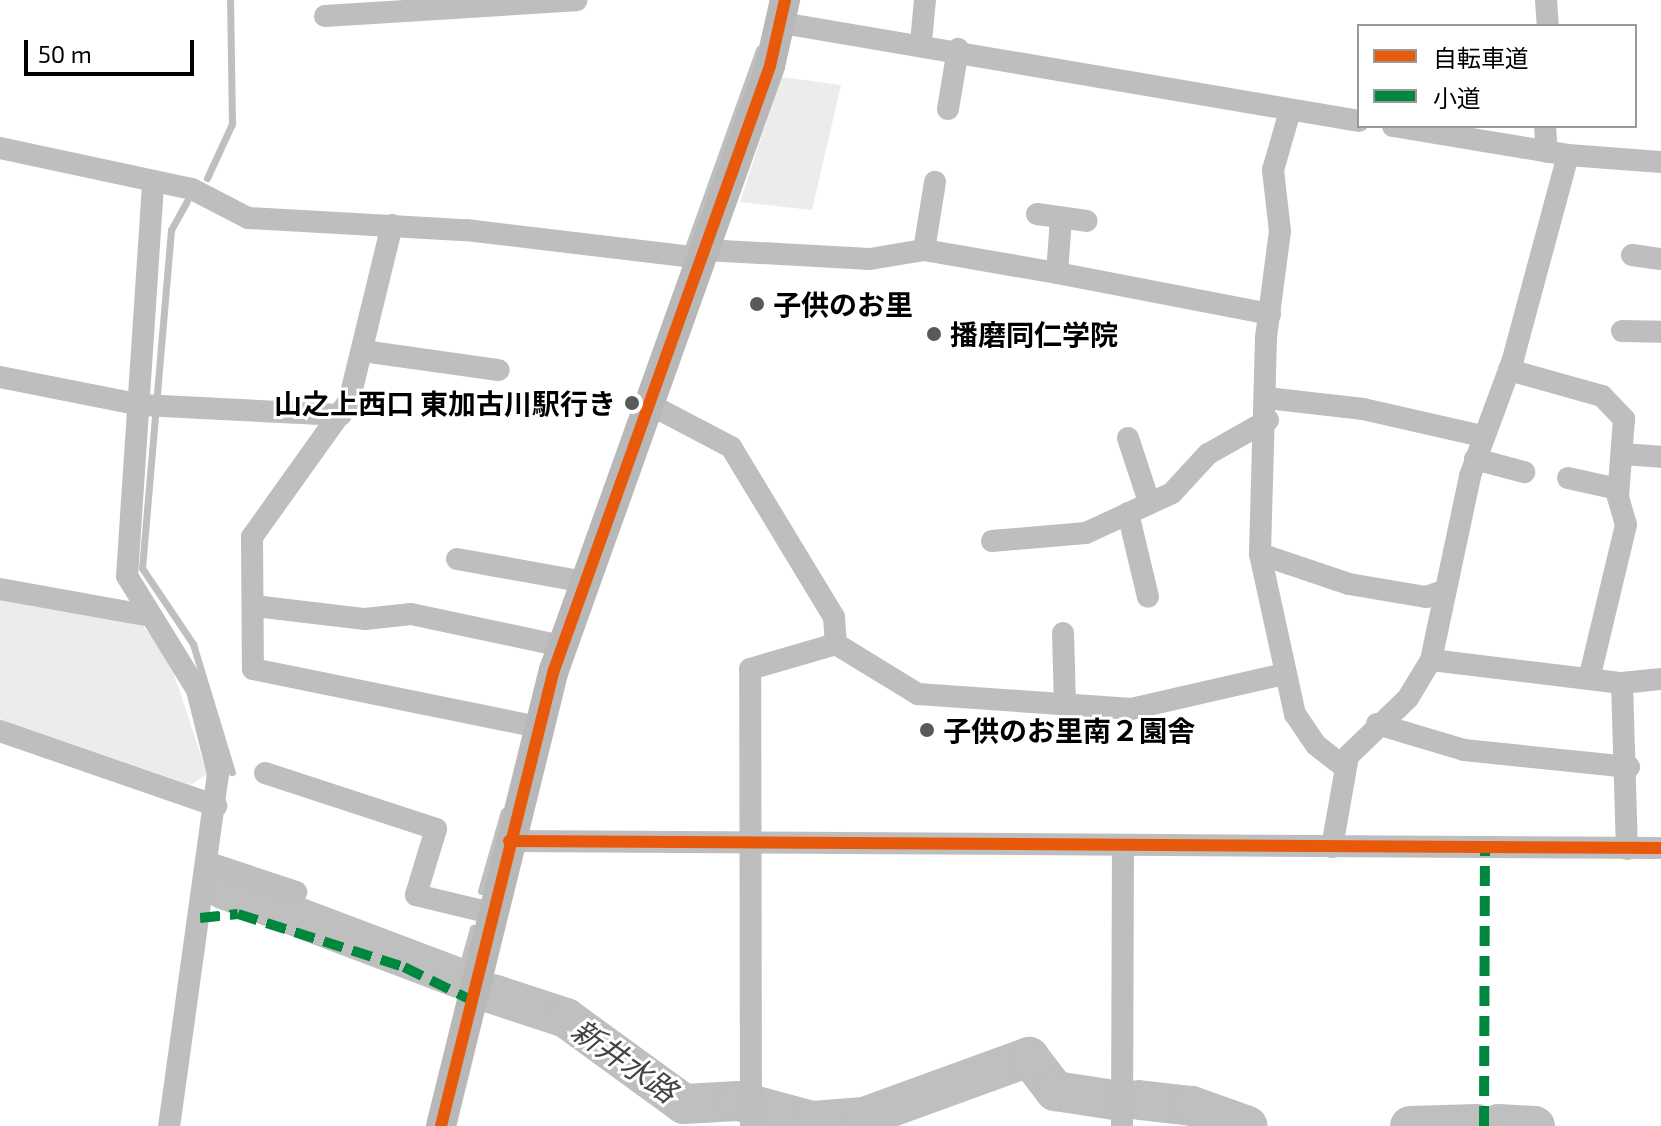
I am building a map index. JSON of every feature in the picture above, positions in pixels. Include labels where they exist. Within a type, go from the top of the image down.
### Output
[{"type":"street","points":[[325,16],[576,0]]},
{"type":"street","points":[[921,42],[925,0]]},
{"type":"street","points":[[1546,0],[1548,24]]},
{"type":"street","points":[[441,1126],[509,841],[562,646],[704,254],[784,12],[921,42],[1357,121]]},
{"type":"street","points":[[947,109],[958,49]]},
{"type":"street","points":[[1290,111],[1273,170],[1280,231],[1270,314],[1260,554],[1284,674],[1303,728],[1343,766]]},
{"type":"street","points":[[1405,128],[1557,154],[1661,162]]},
{"type":"street","points":[[1332,847],[1343,766],[1377,724],[1408,698],[1431,660],[1443,591],[1475,459],[1509,370],[1557,154],[1546,128]]},
{"type":"street","points":[[0,148],[153,185],[192,189],[248,218],[392,225],[704,254],[870,259],[924,250],[1270,314]]},
{"type":"street","points":[[924,250],[935,182]]},
{"type":"street","points":[[153,185],[142,405],[127,576],[145,615],[197,690],[213,737],[216,806],[176,1121]]},
{"type":"street","points":[[1037,214],[1087,221]]},
{"type":"street","points":[[1057,273],[1061,218]]},
{"type":"street","points":[[392,225],[363,351],[341,415],[252,537],[253,669],[539,727]]},
{"type":"street","points":[[1632,255],[1661,259]]},
{"type":"street","points":[[1622,331],[1661,332]]},
{"type":"street","points":[[363,351],[499,370]]},
{"type":"street","points":[[1509,370],[1609,400],[1624,419],[1618,489],[1626,525],[1590,675]]},
{"type":"street","points":[[0,377],[142,405],[341,415]]},
{"type":"street","points":[[649,404],[731,447],[834,617],[836,644]]},
{"type":"street","points":[[992,541],[1086,533],[1172,493],[1208,454],[1268,409],[1363,409],[1482,436]]},
{"type":"street","points":[[1128,438],[1149,502]]},
{"type":"street","points":[[1622,454],[1661,457]]},
{"type":"street","points":[[1475,459],[1524,472]]},
{"type":"street","points":[[1568,478],[1618,489]]},
{"type":"street","points":[[1128,513],[1148,597]]},
{"type":"street","points":[[1260,554],[1349,584],[1426,597],[1443,591]]},
{"type":"street","points":[[457,559],[585,582]]},
{"type":"street","points":[[0,589],[145,615]]},
{"type":"street","points":[[254,606],[365,619],[411,614],[562,646]]},
{"type":"street","points":[[1063,633],[1065,703]]},
{"type":"street","points":[[751,1126],[750,669],[836,644],[918,694],[1131,709],[1284,674]]},
{"type":"street","points":[[1431,660],[1590,675],[1622,683],[1661,679]]},
{"type":"street","points":[[1622,683],[1629,767],[1627,849]]},
{"type":"street","points":[[1377,724],[1464,750],[1629,767]]},
{"type":"street","points":[[0,731],[216,806]]},
{"type":"street","points":[[265,773],[436,829],[416,895],[491,913]]},
{"type":"street","points":[[509,841],[751,845],[1661,848]]},
{"type":"street","points":[[1122,1126],[1123,845]]},
{"type":"street","points":[[209,863],[296,892]]},
{"type":"shaded area","points":[[781,77],[841,85],[812,210],[740,202]]},
{"type":"shaded area","points":[[0,596],[143,626],[168,656],[207,774],[191,785],[0,719]]},
{"type":"waterway","points":[[207,178],[232,124],[230,0]]},
{"type":"waterway","points":[[689,245],[759,49]]},
{"type":"waterway","points":[[187,201],[171,230],[142,568],[193,644],[232,772]]},
{"type":"waterway","points":[[481,891],[504,811]]},
{"type":"waterway","name":"新井水路","points":[[223,889],[459,978]]},
{"type":"waterway","points":[[459,978],[473,928]]},
{"type":"waterway","name":"新井水路","points":[[493,994],[566,1018],[684,1104],[738,1101],[812,1121],[864,1117],[1029,1057],[1055,1091],[1114,1100]]},
{"type":"waterway","name":"新井水路","points":[[1139,1100],[1192,1106],[1248,1126]]},
{"type":"waterway","name":"新井水路","points":[[1410,1126],[1477,1124]]},
{"type":"waterway","name":"新井水路","points":[[1498,1124],[1535,1126]]},
{"type":"marked path","points":[[1484,1126],[1485,851]]},
{"type":"marked path","points":[[200,918],[238,914],[404,967],[471,1000]]},
{"type":"cycle path","points":[[441,1126],[554,670],[770,66],[785,0]]},
{"type":"cycle path","points":[[509,841],[1661,848]]},
{"type":"place","name":"子供のお里","points":[[757,304]]},
{"type":"place","name":"播磨同仁学院","points":[[934,334]]},
{"type":"place","name":"山之上西口 東加古川駅行き","points":[[632,403]]},
{"type":"place","name":"子供のお里南２園舎","points":[[927,730]]}]
